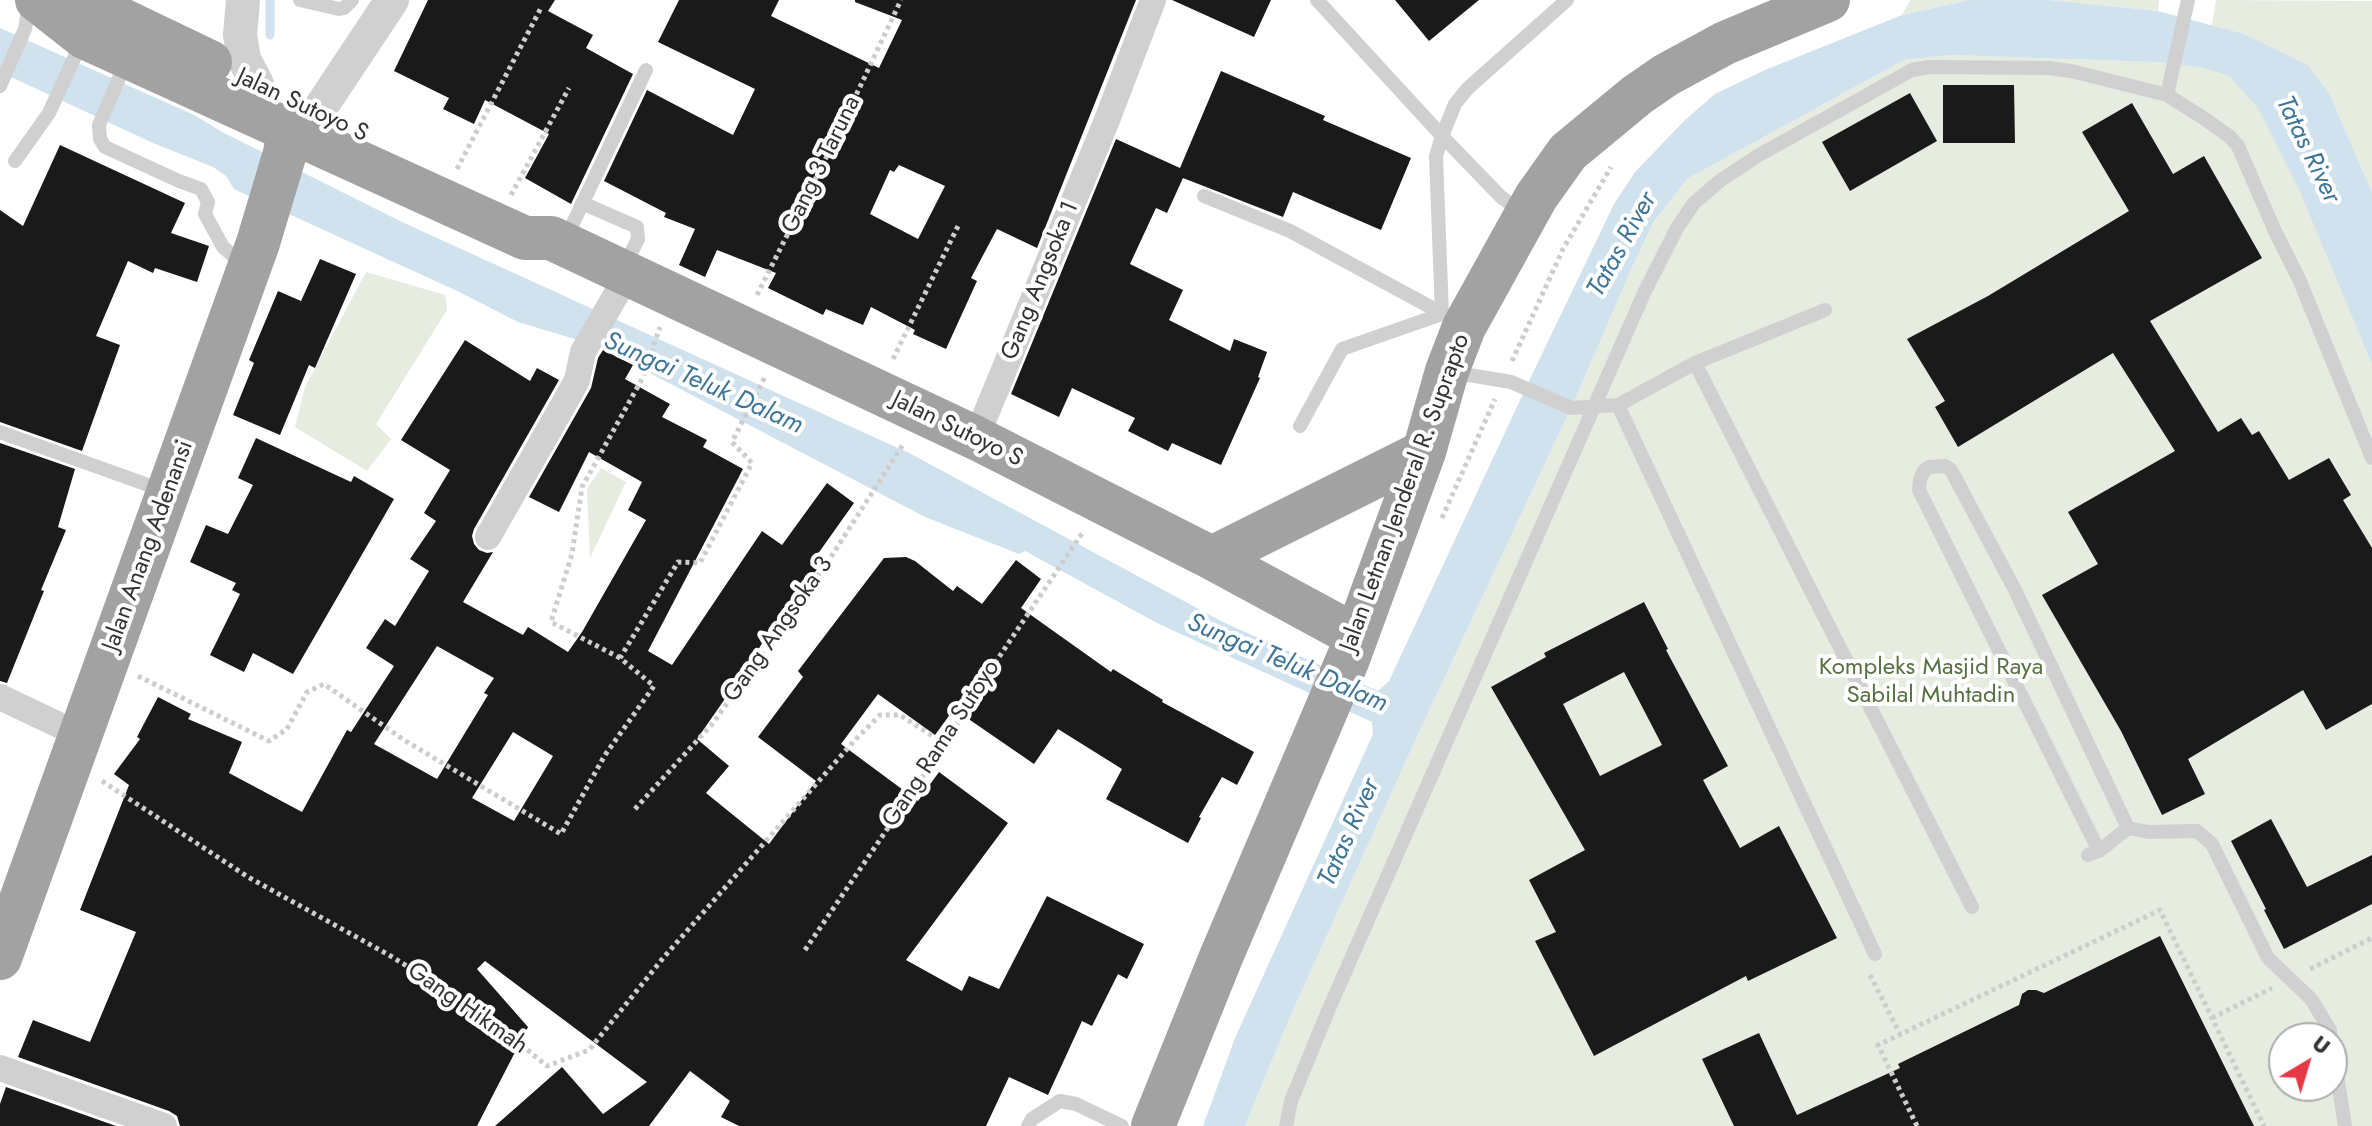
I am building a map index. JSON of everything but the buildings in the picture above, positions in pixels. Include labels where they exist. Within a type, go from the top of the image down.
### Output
[{"type":"highway","name":"Jalan Letnan Jenderal R. Suprapto","points":[[1153,1126],[1352,648],[1424,452],[1447,371],[1453,320],[1568,152],[1666,75],[1725,43],[1811,3]]},
{"type":"highway","name":"Jalan Sutoyo S","points":[[33,8],[97,8],[257,84]]},
{"type":"highway","name":"Jalan Sutoyo S","points":[[33,8],[80,47],[123,67],[297,132],[453,177],[507,203],[535,217],[557,241],[619,285],[740,328],[976,438],[1212,558],[1352,648]]},
{"type":"highway","points":[[257,84],[297,132]]},
{"type":"highway","name":"Jalan Sutoyo S","points":[[297,132],[525,238],[557,241]]},
{"type":"highway","name":"Jalan Anang Adenansi","points":[[0,958],[297,132]]},
{"type":"highway","points":[[1212,558],[1424,452]]},
{"type":"street","points":[[243,0],[240,35],[244,59],[257,84]]},
{"type":"street","points":[[297,132],[392,0]]},
{"type":"street","name":"Gang Angsoka 1","points":[[976,438],[1153,0]]},
{"type":"street","points":[[488,537],[577,380],[583,352],[619,285]]},
{"type":"street","points":[[0,697],[76,748]]},
{"type":"street","points":[[0,1068],[164,1126]]},
{"type":"lane","points":[[300,0],[339,9],[352,0]]},
{"type":"lane","points":[[1317,0],[1500,196],[1526,216]]},
{"type":"lane","points":[[1453,320],[1436,156],[1442,136],[1455,104],[1467,89],[1567,0]]},
{"type":"lane","points":[[2167,95],[2187,4]]},
{"type":"lane","points":[[2,83],[33,8]]},
{"type":"lane","points":[[15,161],[55,102],[80,47]]},
{"type":"lane","points":[[123,67],[99,125],[100,139],[105,147],[201,189],[208,202],[205,214],[223,247],[255,251]]},
{"type":"lane","points":[[1286,1126],[1291,1101],[1328,1011],[1645,291],[1677,228],[1694,203],[1721,180],[1759,155],[1912,70],[1929,67],[2048,68],[2167,95],[2229,136],[2238,146],[2299,279],[2372,458]]},
{"type":"lane","points":[[557,241],[582,203],[646,70]]},
{"type":"lane","points":[[1204,196],[1290,231],[1453,320]]},
{"type":"lane","points":[[582,203],[637,227],[638,239],[619,285]]},
{"type":"lane","points":[[1447,371],[1524,386],[1571,408],[1618,405],[1695,363],[1825,310]]},
{"type":"lane","points":[[1300,426],[1342,349],[1453,320]]},
{"type":"lane","points":[[1695,363],[1972,907]]},
{"type":"lane","points":[[1618,405],[1875,954]]},
{"type":"lane","points":[[0,432],[169,492]]},
{"type":"lane","points":[[2128,828],[2015,590],[1951,470],[1945,466],[1929,467],[1920,479],[1919,490],[2093,853],[2128,828],[2148,832],[2197,831],[2212,844],[2268,958],[2311,999],[2325,1022]]},
{"type":"lane","points":[[1028,1126],[1032,1119],[1060,1101],[1076,1104],[1122,1126]]},
{"type":"lane","points":[[2341,1102],[2345,1126]]},
{"type":"path","name":"Gang 3 Taruna","points":[[740,328],[901,0]]},
{"type":"path","points":[[453,177],[542,6]]},
{"type":"path","points":[[507,203],[569,88]]},
{"type":"path","points":[[1438,528],[1563,249],[1617,159]]},
{"type":"path","points":[[877,392],[959,224]]},
{"type":"path","points":[[108,661],[269,741],[287,729],[307,692],[324,684],[404,740],[561,834],[605,755],[654,686],[620,658],[551,622],[572,554],[582,487],[642,379],[659,329]]},
{"type":"path","points":[[620,658],[678,562],[700,563],[752,463],[732,442],[764,381]]},
{"type":"path","name":"Gang Angsoka 3","points":[[635,809],[713,723],[829,560],[907,439]]},
{"type":"path","name":"Gang Rama Sutoyo","points":[[805,950],[945,744],[1078,538]]},
{"type":"path","name":"Gang Hikmah","points":[[76,748],[248,877],[389,955],[480,1011],[547,1066],[589,1050],[664,957],[880,715],[900,715],[945,744]]},
{"type":"path","points":[[1917,1126],[1878,1045],[2160,910],[2264,1126]]},
{"type":"path","points":[[1869,972],[1900,1034]]},
{"type":"green space","points":[[1910,0],[1969,0],[1902,15]]},
{"type":"green space","points":[[2049,0],[2159,0],[2158,11]]},
{"type":"green space","name":"Kompleks Masjid Raya Sabilal Muhtadin","points":[[2216,0],[2372,1],[2372,1126],[1245,1126],[1289,1019],[1571,408],[1631,270],[1653,223],[1687,179],[1904,60],[1950,55],[2157,62],[2205,68]]},
{"type":"green space","points":[[366,272],[445,295],[447,310],[376,424],[391,439],[367,471],[295,427],[305,387]]},
{"type":"green space","points":[[601,468],[626,482],[590,558],[587,489]]},
{"type":"water","points":[[1969,0],[2049,0],[2158,11],[2244,34],[2309,66],[2329,94],[2372,193],[2372,364],[2301,194],[2258,108],[2229,76],[2205,68],[2157,62],[1950,55],[1904,60],[1687,179],[1653,223],[1631,270],[1571,408],[1289,1019],[1245,1126],[1203,1126],[1235,1038],[1373,734],[1372,722],[1157,623],[1025,551],[1019,554],[925,517],[598,346],[518,322],[234,189],[226,176],[213,167],[153,143],[0,72],[0,28],[194,115],[402,222],[911,454],[1223,622],[1378,691],[1389,681],[1614,204],[1635,172],[1715,94],[1765,70],[1902,15]]},
{"type":"waterway","points":[[270,0],[270,35]]},
{"type":"water label","name":"Tatas River","points":[[2307,150]]},
{"type":"water label","name":"Tatas River","points":[[1623,245]]},
{"type":"water label","name":"Sungai Teluk Dalam","points":[[703,384]]},
{"type":"water label","name":"Sungai Teluk Dalam","points":[[1287,664]]},
{"type":"water label","name":"Tatas River","points":[[1350,833]]}]
